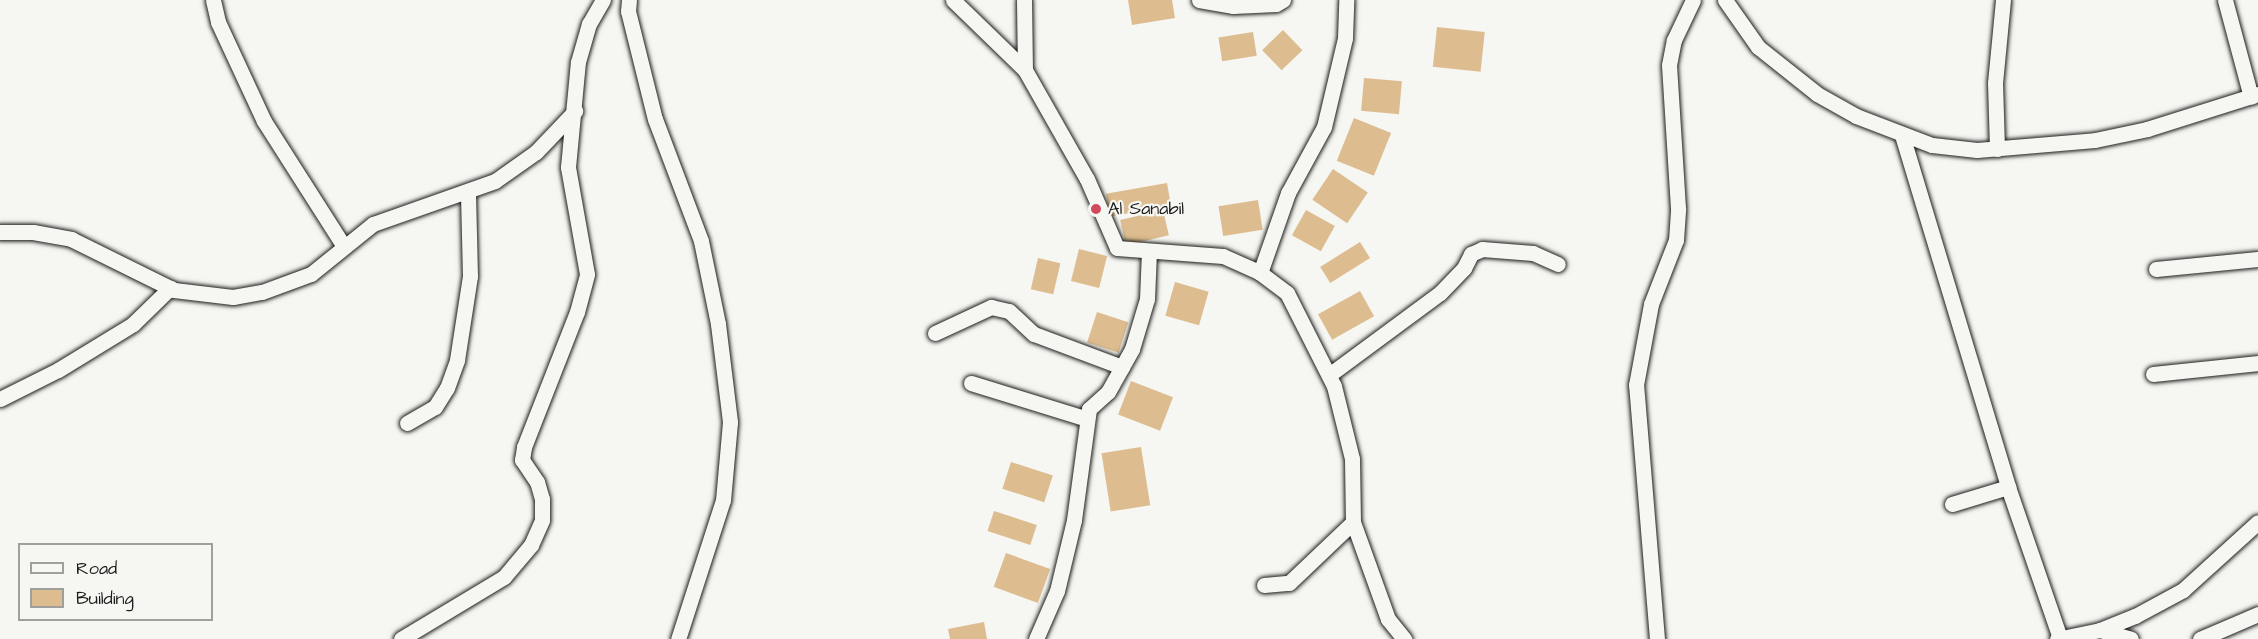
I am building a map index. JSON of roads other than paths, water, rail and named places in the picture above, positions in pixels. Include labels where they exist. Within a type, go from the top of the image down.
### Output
[{"type":"street","points":[[213,0],[219,22],[264,121],[343,245]]},
{"type":"street","points":[[401,639],[504,577],[531,545],[542,520],[542,498],[522,460],[524,447],[577,312],[587,274],[568,167],[578,62],[589,24],[603,0]]},
{"type":"street","points":[[629,0],[628,11],[655,119],[701,241],[718,324],[730,422],[723,500],[678,639]]},
{"type":"street","points":[[953,0],[1025,70],[1077,159],[1117,248],[1223,256],[1260,273],[1287,293],[1329,375],[1352,459],[1353,522],[1388,619],[1404,639]]},
{"type":"street","points":[[1024,0],[1025,70]]},
{"type":"street","points":[[1199,0],[1233,6],[1276,4],[1283,0]]},
{"type":"street","points":[[1260,273],[1288,193],[1324,127],[1345,38],[1346,0]]},
{"type":"street","points":[[1657,639],[1636,385],[1651,304],[1676,240],[1678,208],[1669,65],[1674,40],[1693,0]]},
{"type":"street","points":[[1725,0],[1758,47],[1788,73],[1856,116],[1932,146],[1997,148],[2095,140],[2157,126],[2254,96],[2225,0]]},
{"type":"street","points":[[1997,148],[1995,83],[2003,0]]},
{"type":"street","points":[[0,232],[33,232],[71,239],[170,288],[212,296],[262,292],[311,274],[343,245],[373,224],[468,193],[495,181],[536,152],[575,111]]},
{"type":"street","points":[[1902,135],[2008,487],[2058,638],[2100,630],[2135,616],[2183,590],[2258,522]]},
{"type":"street","points":[[407,423],[435,407],[447,388],[457,360],[470,276],[468,193]]},
{"type":"street","points":[[1329,375],[1440,293],[1464,268],[1471,254],[1482,249],[1533,253],[1558,264]]},
{"type":"street","points":[[1036,639],[1057,591],[1069,540],[1089,409],[1108,392],[1132,349],[1147,299],[1149,252]]},
{"type":"street","points":[[2156,268],[2258,259]]},
{"type":"street","points":[[0,399],[58,370],[133,324],[170,288]]},
{"type":"street","points":[[935,333],[991,307],[1009,311],[1034,334],[1122,367]]},
{"type":"street","points":[[2153,374],[2258,363]]},
{"type":"street","points":[[971,383],[1087,419]]},
{"type":"street","points":[[1952,504],[2008,487]]},
{"type":"street","points":[[1264,585],[1289,583],[1353,522]]},
{"type":"street","points":[[2199,639],[2258,614]]},
{"type":"street","points":[[2100,630],[2131,639]]},
{"type":"place","name":"Al Sanabil","points":[[1096,209]]}]
